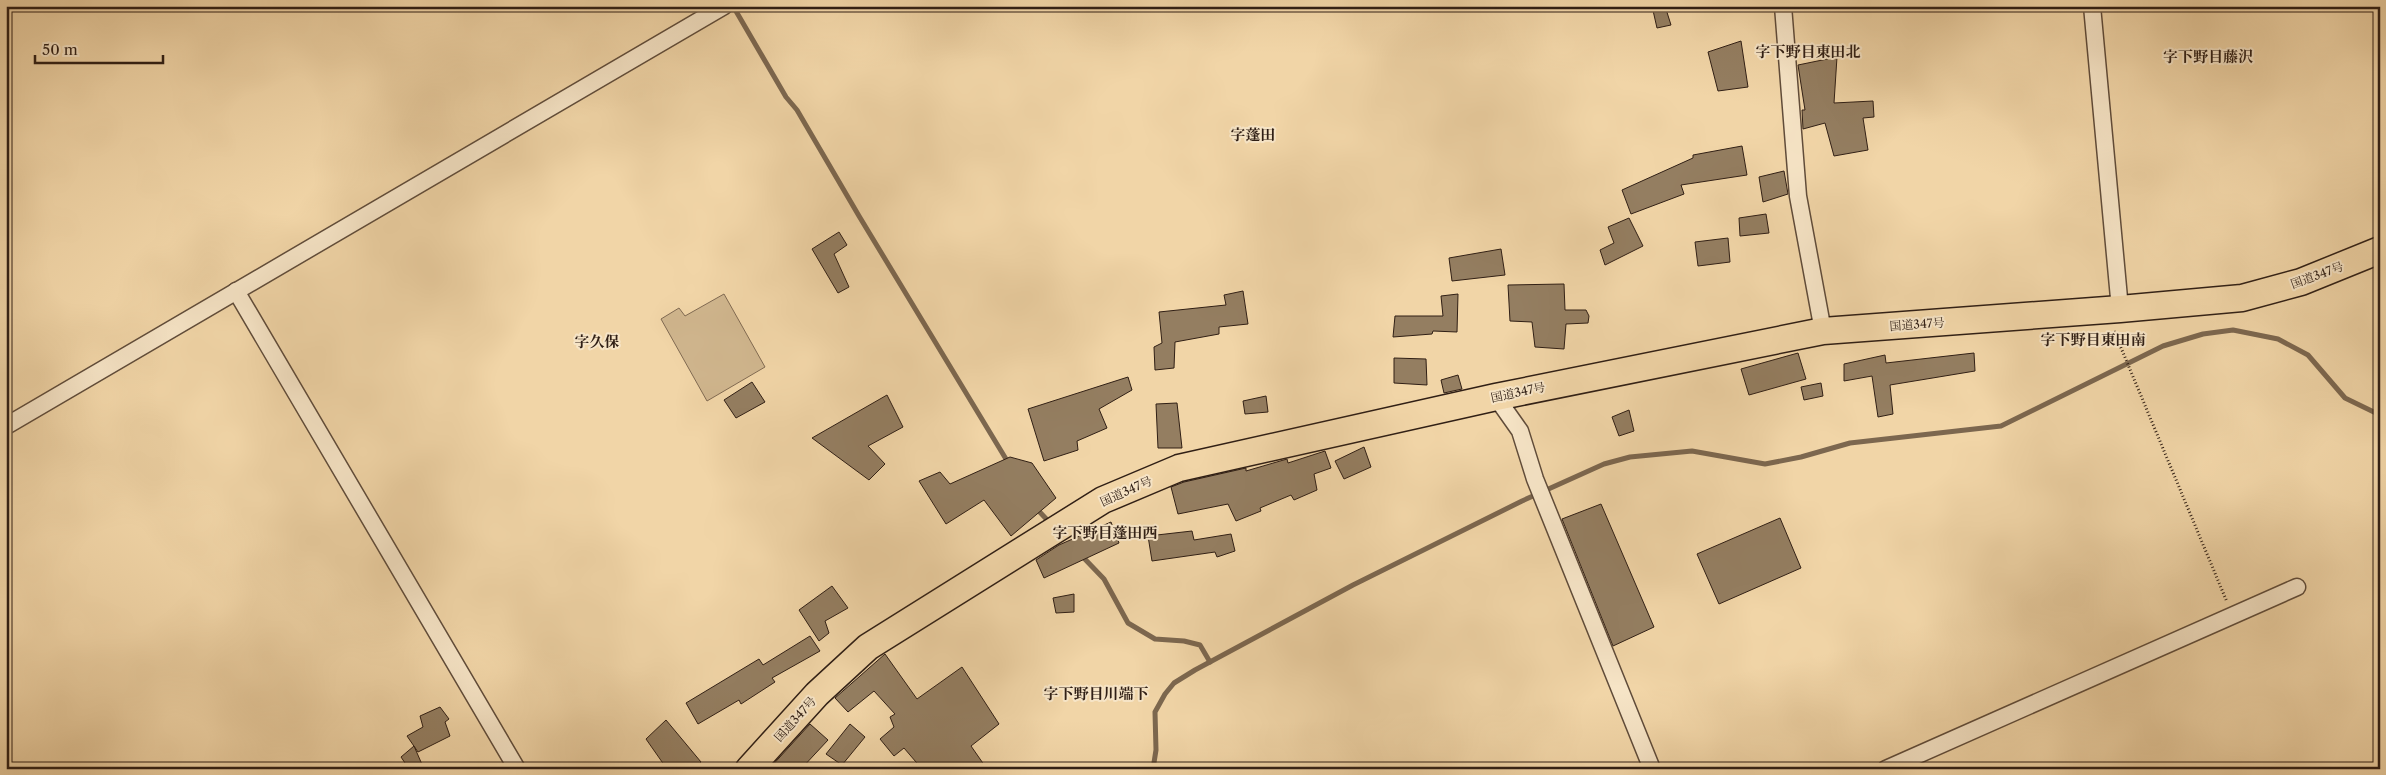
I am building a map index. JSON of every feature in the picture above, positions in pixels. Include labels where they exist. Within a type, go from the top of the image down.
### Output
[{"type":"highway","name":"国道347号","points":[[749,769],[817,694],[868,647],[1103,500],[1179,468],[1496,397],[1823,331],[2242,298],[2301,282],[2380,250]]},
{"type":"street","points":[[6,426],[724,6]]},
{"type":"street","points":[[1783,6],[1798,196],[1823,331]]},
{"type":"street","points":[[2092,6],[2120,309]]},
{"type":"street","points":[[236,291],[517,769]]},
{"type":"street","points":[[1496,397],[1520,431],[1535,479],[1652,769]]},
{"type":"street","points":[[1886,769],[2297,587]]},
{"type":"path","points":[[2122,354],[2134,376],[2233,616]]},
{"type":"shaded area","points":[[724,294],[765,367],[707,401],[661,319],[679,308],[685,316]]},
{"type":"building","points":[[1652,6],[1665,6],[1671,25],[1657,28]]},
{"type":"building","points":[[1741,41],[1748,87],[1718,91],[1708,52]]},
{"type":"building","points":[[1837,57],[1834,103],[1873,101],[1874,117],[1863,118],[1868,150],[1834,156],[1825,123],[1803,129],[1802,110],[1805,110],[1798,65]]},
{"type":"building","points":[[1742,146],[1747,175],[1681,185],[1684,194],[1631,214],[1622,190],[1693,158],[1693,155]]},
{"type":"building","points":[[1784,171],[1788,194],[1763,202],[1759,177]]},
{"type":"building","points":[[1766,214],[1769,233],[1740,236],[1739,218]]},
{"type":"building","points":[[1629,218],[1643,246],[1605,265],[1600,250],[1614,243],[1608,227]]},
{"type":"building","points":[[839,232],[847,245],[834,254],[849,287],[838,293],[812,249]]},
{"type":"building","points":[[1728,238],[1730,262],[1698,266],[1695,242]]},
{"type":"building","points":[[1501,249],[1505,275],[1452,281],[1449,258]]},
{"type":"building","points":[[1564,284],[1565,310],[1586,310],[1589,316],[1588,323],[1566,324],[1564,349],[1535,347],[1532,322],[1510,321],[1508,285]]},
{"type":"building","points":[[1243,291],[1248,324],[1219,327],[1219,334],[1175,342],[1174,368],[1155,370],[1154,347],[1162,343],[1159,312],[1226,305],[1224,295]]},
{"type":"building","points":[[1458,294],[1457,332],[1433,331],[1432,334],[1393,337],[1395,316],[1443,316],[1441,296]]},
{"type":"building","points":[[1798,353],[1806,379],[1749,395],[1741,369]]},
{"type":"building","points":[[1974,353],[1975,371],[1890,385],[1893,414],[1878,417],[1872,376],[1844,381],[1844,364],[1885,355],[1886,363]]},
{"type":"building","points":[[1394,358],[1426,359],[1427,385],[1394,383]]},
{"type":"building","points":[[1458,375],[1462,389],[1444,393],[1441,380]]},
{"type":"building","points":[[1128,377],[1132,390],[1099,409],[1107,428],[1077,441],[1078,450],[1044,461],[1028,409]]},
{"type":"building","points":[[752,382],[765,402],[736,418],[724,400]]},
{"type":"building","points":[[1821,383],[1823,396],[1804,400],[1801,387]]},
{"type":"building","points":[[887,395],[903,427],[868,446],[885,464],[869,480],[812,438]]},
{"type":"building","points":[[1266,396],[1268,412],[1245,414],[1243,401]]},
{"type":"building","points":[[1177,403],[1182,448],[1158,448],[1156,404]]},
{"type":"building","points":[[1629,410],[1634,431],[1619,436],[1612,417]]},
{"type":"building","points":[[1364,447],[1371,467],[1344,479],[1335,461]]},
{"type":"building","points":[[1325,451],[1331,468],[1314,474],[1317,490],[1294,500],[1291,495],[1260,508],[1261,511],[1236,521],[1228,504],[1178,514],[1171,487],[1184,482],[1246,468],[1246,471],[1287,459],[1288,463]]},
{"type":"building","points":[[1010,457],[1032,463],[1056,498],[1011,536],[984,500],[946,524],[919,481],[940,472],[950,484]]},
{"type":"building","points":[[1601,504],[1654,627],[1613,646],[1562,519]]},
{"type":"building","points":[[1780,518],[1801,568],[1719,604],[1697,554]]},
{"type":"building","points":[[1111,522],[1119,543],[1044,578],[1036,560],[1059,545]]},
{"type":"building","points":[[1192,531],[1194,540],[1231,534],[1235,551],[1217,557],[1215,552],[1152,561],[1148,536]]},
{"type":"building","points":[[832,586],[848,608],[825,621],[829,633],[819,641],[799,610]]},
{"type":"building","points":[[1074,594],[1074,612],[1056,613],[1053,598]]},
{"type":"building","points":[[810,636],[820,651],[772,678],[775,682],[741,704],[739,700],[698,724],[686,703],[759,659],[763,665]]},
{"type":"building","points":[[885,654],[917,699],[962,667],[999,724],[971,746],[987,769],[922,769],[904,748],[894,756],[880,739],[894,727],[890,717],[895,714],[874,691],[848,712],[835,698]]},
{"type":"building","points":[[440,707],[449,719],[445,722],[450,736],[418,752],[407,736],[423,727],[420,716]]},
{"type":"building","points":[[666,720],[701,762],[694,769],[667,769],[646,739]]},
{"type":"building","points":[[810,724],[828,740],[801,769],[769,769]]},
{"type":"building","points":[[850,724],[865,737],[842,765],[826,754]]},
{"type":"building","points":[[414,746],[424,769],[409,769],[401,757]]},
{"type":"waterway","points":[[6,9],[22,6]]},
{"type":"waterway","points":[[733,6],[786,97],[797,110],[1009,464]]},
{"type":"waterway","points":[[1153,769],[1156,750],[1155,712],[1174,683],[1353,585],[1522,501],[1604,464],[1630,457],[1692,451],[1765,464],[1801,457],[1850,443],[2001,426],[2163,346],[2203,334],[2233,330],[2278,339],[2308,355],[2345,398],[2380,415]]},
{"type":"waterway","points":[[1035,507],[1052,525]]},
{"type":"waterway","points":[[1080,554],[1104,579],[1128,623],[1155,639],[1184,641],[1200,645],[1210,662]]},
{"type":"district","name":"字下野目東田北","points":[[1808,51]]},
{"type":"district","name":"字下野目藤沢","points":[[2208,56]]},
{"type":"district","name":"字蓬田","points":[[1253,134]]},
{"type":"district","name":"字下野目東田南","points":[[2093,339]]},
{"type":"district","name":"字久保","points":[[597,341]]},
{"type":"district","name":"字下野目蓬田西","points":[[1105,532]]},
{"type":"district","name":"字下野目川端下","points":[[1096,693]]}]
